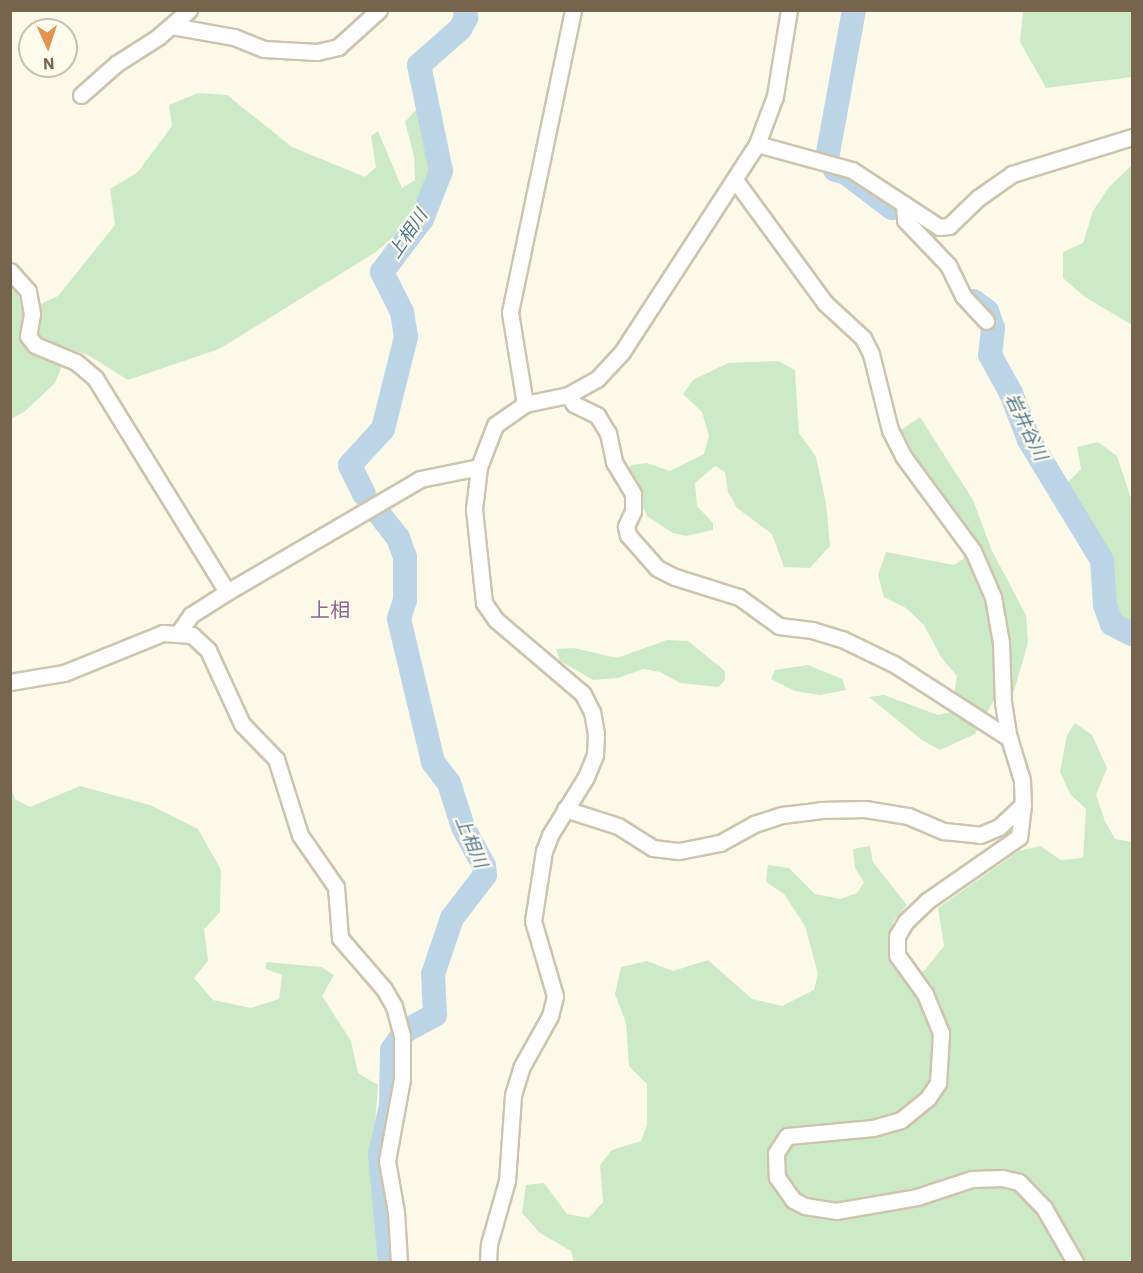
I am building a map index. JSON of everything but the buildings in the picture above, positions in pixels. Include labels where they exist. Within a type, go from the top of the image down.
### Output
[{"type":"street","points":[[81,95],[116,64],[172,26],[189,10]]},
{"type":"street","points":[[172,26],[234,37],[264,49],[317,52],[338,47],[379,10]]},
{"type":"street","points":[[525,404],[510,312],[573,10]]},
{"type":"street","points":[[488,1263],[489,1244],[507,1181],[513,1095],[521,1068],[550,1016],[555,996],[533,921],[544,852],[595,755],[592,712],[570,681],[496,620],[484,603],[474,501],[479,466],[495,425],[525,404],[568,395],[597,378],[622,352],[757,144],[775,96],[789,10]]},
{"type":"street","points":[[757,144],[852,170],[939,227],[949,226],[978,198],[1012,174],[1132,137]]},
{"type":"street","points":[[735,180],[825,303],[862,338],[871,354],[890,430],[903,456],[973,551],[993,597],[1009,738],[1022,780],[1023,805],[1019,837],[927,901],[906,921],[897,936],[897,955],[925,994],[941,1033],[938,1083],[928,1098],[901,1120],[846,1133],[811,1131],[787,1136],[776,1153],[777,1177],[793,1200],[805,1206],[836,1211],[917,1197],[972,1179],[1002,1178],[1019,1182],[1044,1208],[1075,1263]]},
{"type":"street","points":[[904,204],[905,220],[948,265],[963,296],[986,321]]},
{"type":"street","points":[[10,271],[28,291],[32,314],[28,336],[35,345],[76,362],[95,378],[227,592]]},
{"type":"street","points":[[568,395],[574,404],[597,415],[608,433],[614,462],[633,494],[633,511],[626,526],[627,535],[657,568],[739,597],[779,626],[812,630],[883,659],[1009,738]]},
{"type":"street","points":[[179,632],[191,615],[227,592],[420,479],[479,466]]},
{"type":"street","points":[[10,682],[64,673],[163,633],[179,632],[192,635],[208,650],[242,724],[276,759],[300,835],[336,887],[340,938],[384,989],[401,1033],[401,1094],[387,1151],[399,1263]]},
{"type":"street","points":[[565,809],[618,826],[653,848],[679,851],[720,843],[754,825],[782,815],[820,810],[865,809],[908,816],[944,831],[980,835],[999,826],[1023,805]]},
{"type":"green space","points":[[1023,11],[1132,11],[1132,77],[1046,88],[1020,42]]},
{"type":"green space","points":[[198,93],[227,95],[292,147],[365,177],[376,167],[371,136],[378,131],[402,188],[415,180],[414,156],[405,122],[420,105],[435,167],[427,194],[405,226],[376,252],[219,349],[128,380],[88,355],[69,349],[55,383],[24,412],[11,419],[11,289],[15,290],[26,311],[58,296],[115,225],[110,189],[138,172],[172,126],[169,105]]},
{"type":"green space","points":[[1132,165],[1132,325],[1085,297],[1063,278],[1063,252],[1083,243],[1093,211],[1109,187]]},
{"type":"green space","points":[[778,361],[795,370],[799,433],[816,457],[826,503],[830,546],[810,568],[784,567],[772,534],[737,508],[728,492],[725,472],[715,466],[695,483],[697,506],[713,523],[713,530],[686,536],[673,533],[647,516],[628,473],[631,465],[647,463],[670,471],[704,454],[709,436],[702,412],[683,394],[693,380],[728,363]]},
{"type":"green space","points":[[920,417],[973,500],[992,551],[1026,615],[1028,643],[1014,691],[994,700],[975,734],[940,750],[922,740],[869,697],[884,695],[938,715],[951,712],[957,676],[941,657],[924,625],[906,608],[884,597],[878,575],[886,552],[954,565],[963,559],[968,537],[936,483],[903,445],[901,430]]},
{"type":"green space","points":[[1098,442],[1117,456],[1132,501],[1132,624],[1117,618],[1109,598],[1107,557],[1066,484],[1081,469],[1077,447]]},
{"type":"green space","points":[[667,640],[688,641],[725,671],[725,680],[718,687],[680,683],[660,672],[643,669],[618,678],[593,680],[560,661],[556,649],[574,648],[617,658]]},
{"type":"green space","points":[[808,665],[842,679],[846,690],[820,695],[795,691],[771,679],[775,670]]},
{"type":"green space","points":[[1075,723],[1092,735],[1107,768],[1096,795],[1105,821],[1115,839],[1132,842],[1132,1262],[574,1262],[571,1251],[540,1233],[522,1213],[526,1185],[544,1183],[567,1214],[589,1218],[603,1202],[600,1165],[612,1150],[641,1141],[647,1125],[647,1084],[629,1066],[626,1023],[615,994],[621,967],[647,961],[673,971],[708,960],[752,999],[782,1006],[814,990],[818,974],[805,926],[784,894],[766,882],[768,865],[789,868],[815,894],[840,899],[857,893],[864,882],[855,868],[853,849],[870,846],[873,862],[907,905],[893,922],[889,946],[904,971],[924,971],[944,946],[938,908],[1019,851],[1040,846],[1061,860],[1083,858],[1086,809],[1070,794],[1060,772],[1067,735]]},
{"type":"green space","points":[[80,786],[150,805],[198,829],[221,870],[220,912],[204,929],[208,961],[194,978],[213,1000],[251,1008],[279,999],[282,975],[266,969],[266,962],[321,967],[334,975],[322,996],[351,1041],[358,1073],[378,1085],[372,1163],[383,1262],[11,1262],[11,789],[15,799],[30,807]]},
{"type":"waterway","name":"上相川","points":[[364,494],[350,465],[383,429],[406,337],[402,312],[382,272],[422,219],[441,171],[419,65],[460,29],[466,18],[465,10]]},
{"type":"waterway","name":"岩井谷川","points":[[828,153],[854,10]]},
{"type":"waterway","name":"岩井谷川","points":[[835,170],[846,173],[892,208]]},
{"type":"waterway","name":"岩井谷川","points":[[973,301],[987,311],[993,328],[990,355],[1011,393],[1029,440],[1102,560],[1105,605],[1112,624],[1132,634]]},
{"type":"waterway","name":"上相川","points":[[377,511],[398,538],[405,557],[405,600],[399,619],[433,762],[449,783],[463,827],[484,866],[485,875],[452,918],[433,974],[435,1015],[405,1031],[392,1050],[391,1105],[380,1155],[390,1262]]},
{"type":"district","name":"上相","points":[[330,609]]}]
